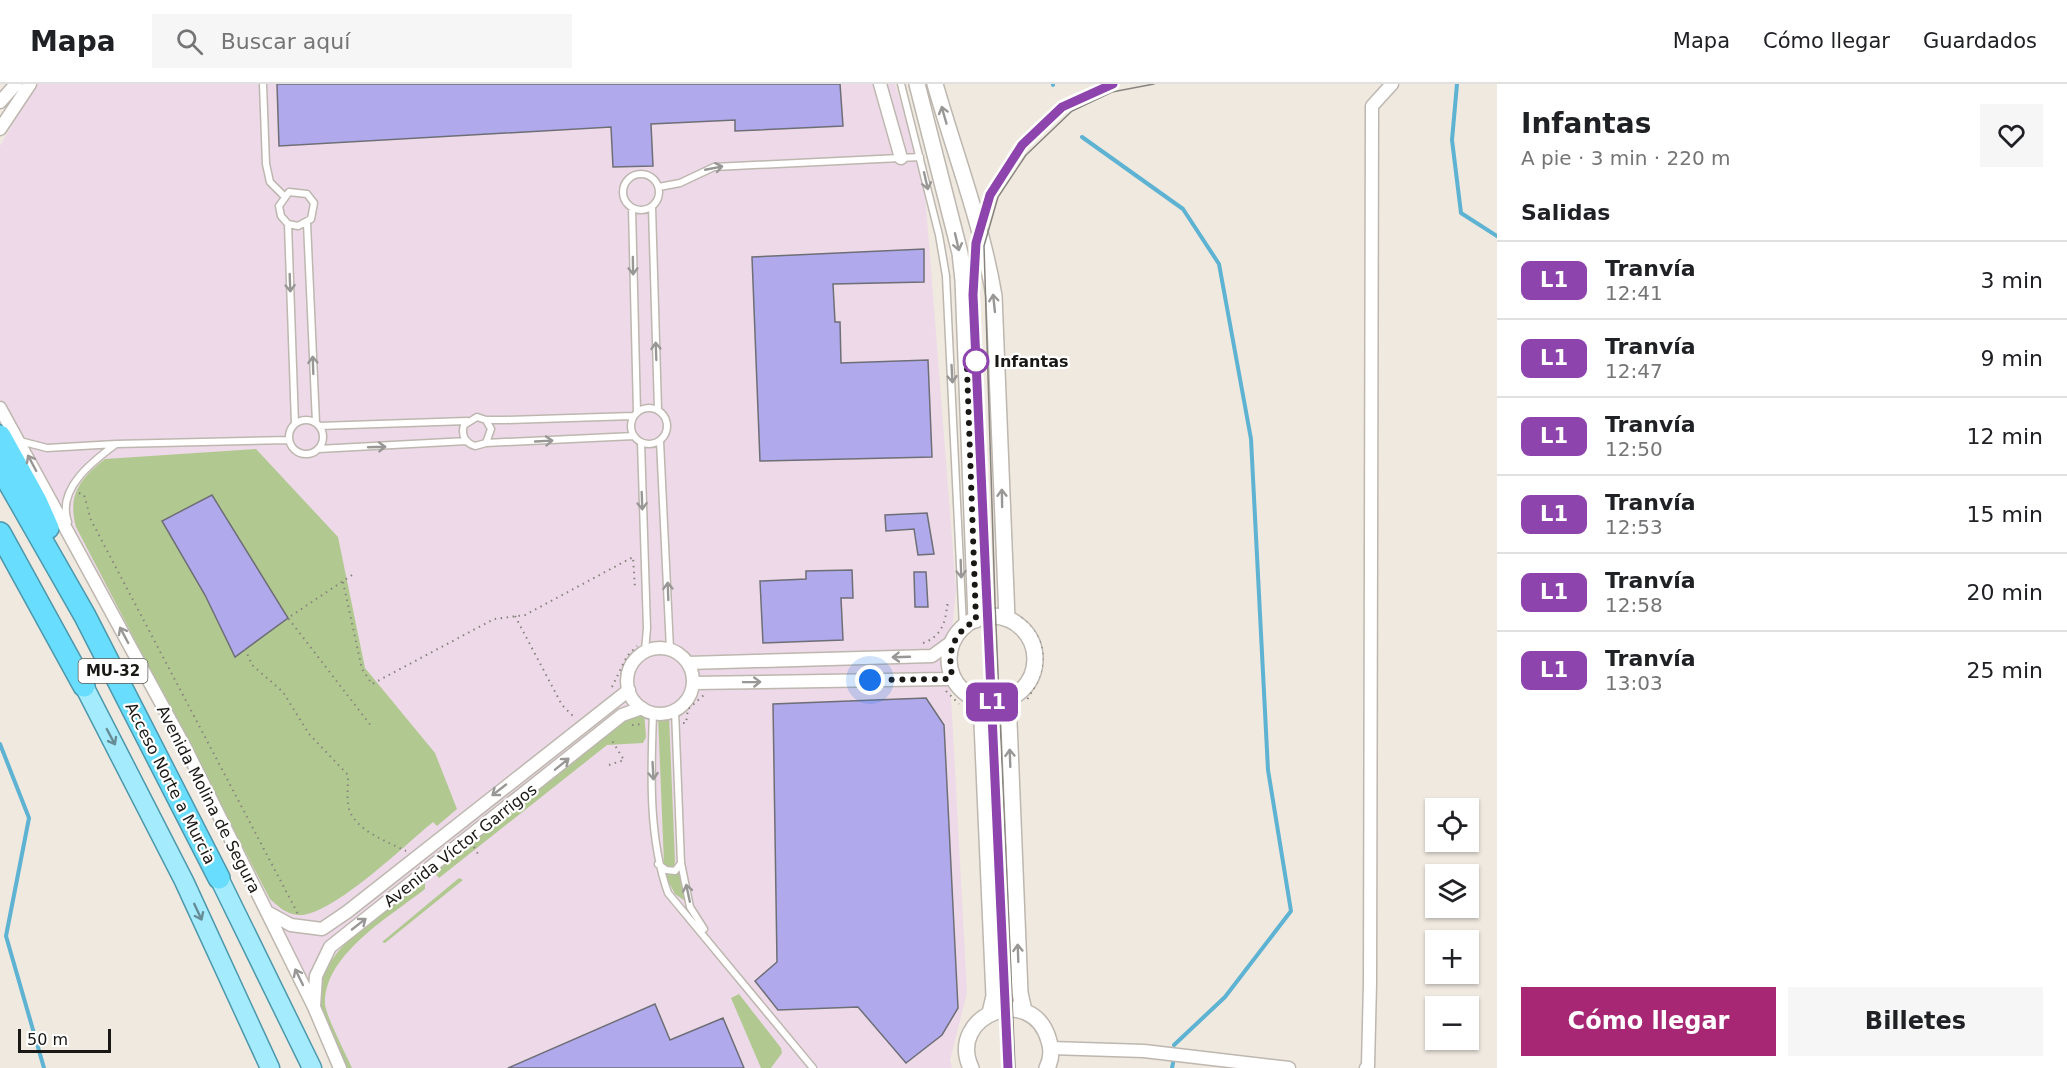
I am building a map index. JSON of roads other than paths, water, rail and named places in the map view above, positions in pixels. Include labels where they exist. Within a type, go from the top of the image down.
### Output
[{"type":"highway","points":[[10,439],[85,616]]},
{"type":"highway","name":"Acceso Norte a Murcia","points":[[0,467],[85,616],[219,878]]},
{"type":"highway","name":"MU-32","points":[[0,533],[84,686]]},
{"type":"highway","points":[[0,545],[84,686]]},
{"type":"main road","points":[[84,686],[184,881],[270,1068]]},
{"type":"main road","name":"Avenida Molina de Segura","points":[[219,878],[312,1068]]},
{"type":"street","points":[[0,102],[16,84]]},
{"type":"street","points":[[0,129],[30,84]]},
{"type":"street","points":[[880,84],[901,158]]},
{"type":"street","points":[[917,84],[961,262],[964,629],[949,660],[952,675],[982,723],[994,996],[990,1013]]},
{"type":"street","points":[[935,84],[977,222],[994,296],[1012,618],[1028,635],[1034,656],[1031,679],[1012,698],[996,702],[967,702]]},
{"type":"street","points":[[1365,1068],[1368,1066],[1370,983],[1372,106],[1392,84]]},
{"type":"street","name":"Avenida Molina de Segura","points":[[0,408],[10,439],[79,550],[185,747],[314,1007],[340,1068]]},
{"type":"street","points":[[688,663],[932,656],[964,629],[992,616],[1012,618]]},
{"type":"street","points":[[656,648],[670,649],[688,663],[693,683],[684,704],[675,710],[647,710],[629,690],[630,668],[636,658],[645,651],[656,648]]},
{"type":"street","points":[[693,683],[947,679],[952,675]]},
{"type":"street","name":"Avenida Víctor Garrigos","points":[[267,912],[291,925],[322,929],[348,912],[629,690]]},
{"type":"street","points":[[1012,698],[1009,722],[1020,993],[1024,1011]]},
{"type":"street","name":"Avenida Víctor Garrigos","points":[[314,1007],[316,976],[330,947],[622,715],[647,710]]},
{"type":"street","points":[[971,1068],[967,1052],[968,1040],[973,1029],[990,1013],[1007,1008],[1024,1011],[1042,1026],[1051,1048],[1047,1068]]},
{"type":"street","points":[[1051,1048],[1144,1051],[1256,1066],[1289,1068]]},
{"type":"lane","points":[[263,84],[266,164],[270,182],[284,196]]},
{"type":"lane","points":[[901,84],[920,156],[946,276],[964,629]]},
{"type":"lane","points":[[659,187],[680,183],[714,167],[920,156]]},
{"type":"lane","points":[[658,409],[652,207],[659,196],[659,187],[656,181],[646,174],[628,179],[623,196],[632,208],[635,414],[631,426],[634,436],[641,442],[648,444],[660,441]]},
{"type":"lane","points":[[284,196],[301,191],[311,198],[315,208],[307,223],[317,425],[323,439],[318,449]]},
{"type":"lane","points":[[284,196],[279,211],[288,224],[295,424]]},
{"type":"lane","points":[[632,208],[642,210],[652,207]]},
{"type":"lane","points":[[288,224],[298,226],[307,223]]},
{"type":"lane","points":[[467,441],[318,449],[307,455],[295,451],[288,440],[295,424],[303,420],[317,425],[467,421],[477,417],[486,420],[635,414],[651,407],[658,409],[663,414],[668,427],[660,441],[670,649]]},
{"type":"lane","points":[[486,420],[491,429],[486,442]]},
{"type":"lane","points":[[467,421],[462,434],[475,446],[486,442],[634,436]]},
{"type":"lane","points":[[10,439],[47,448],[288,440]]},
{"type":"lane","points":[[641,442],[647,628],[645,651]]},
{"type":"lane","points":[[79,550],[65,514],[70,489],[90,463],[116,444]]},
{"type":"lane","points":[[647,710],[652,752],[658,863],[668,893],[714,945],[813,1068]]},
{"type":"lane","points":[[675,710],[681,863],[690,907],[714,945]]},
{"type":"lane","points":[[658,863],[666,870],[675,871],[681,863]]},
{"type":"waterway","points":[[1457,84],[1452,140],[1461,213],[1497,236]]},
{"type":"waterway","points":[[1082,137],[1183,209],[1219,264],[1251,439],[1268,770],[1291,911],[1225,997],[1174,1045]]},
{"type":"waterway","points":[[0,744],[29,818],[6,936],[44,1068]]},
{"type":"waterway","points":[[1172,1068],[1173,1063]]},
{"type":"tram line","name":"L1","points":[[1008,1068],[991,645],[973,295],[976,243],[990,195],[1022,145],[1062,107],[1113,84]]},
{"type":"tram line","points":[[1015,1068],[995,603],[984,246],[998,197],[1026,155],[1072,111],[1112,92],[1154,84]]},
{"type":"tram line","points":[[1013,160],[1042,126],[1059,111],[1078,100]]},
{"type":"tram line","points":[[976,244],[973,295],[984,541]]},
{"type":"place","name":"Infantas","points":[[976,361]]}]
